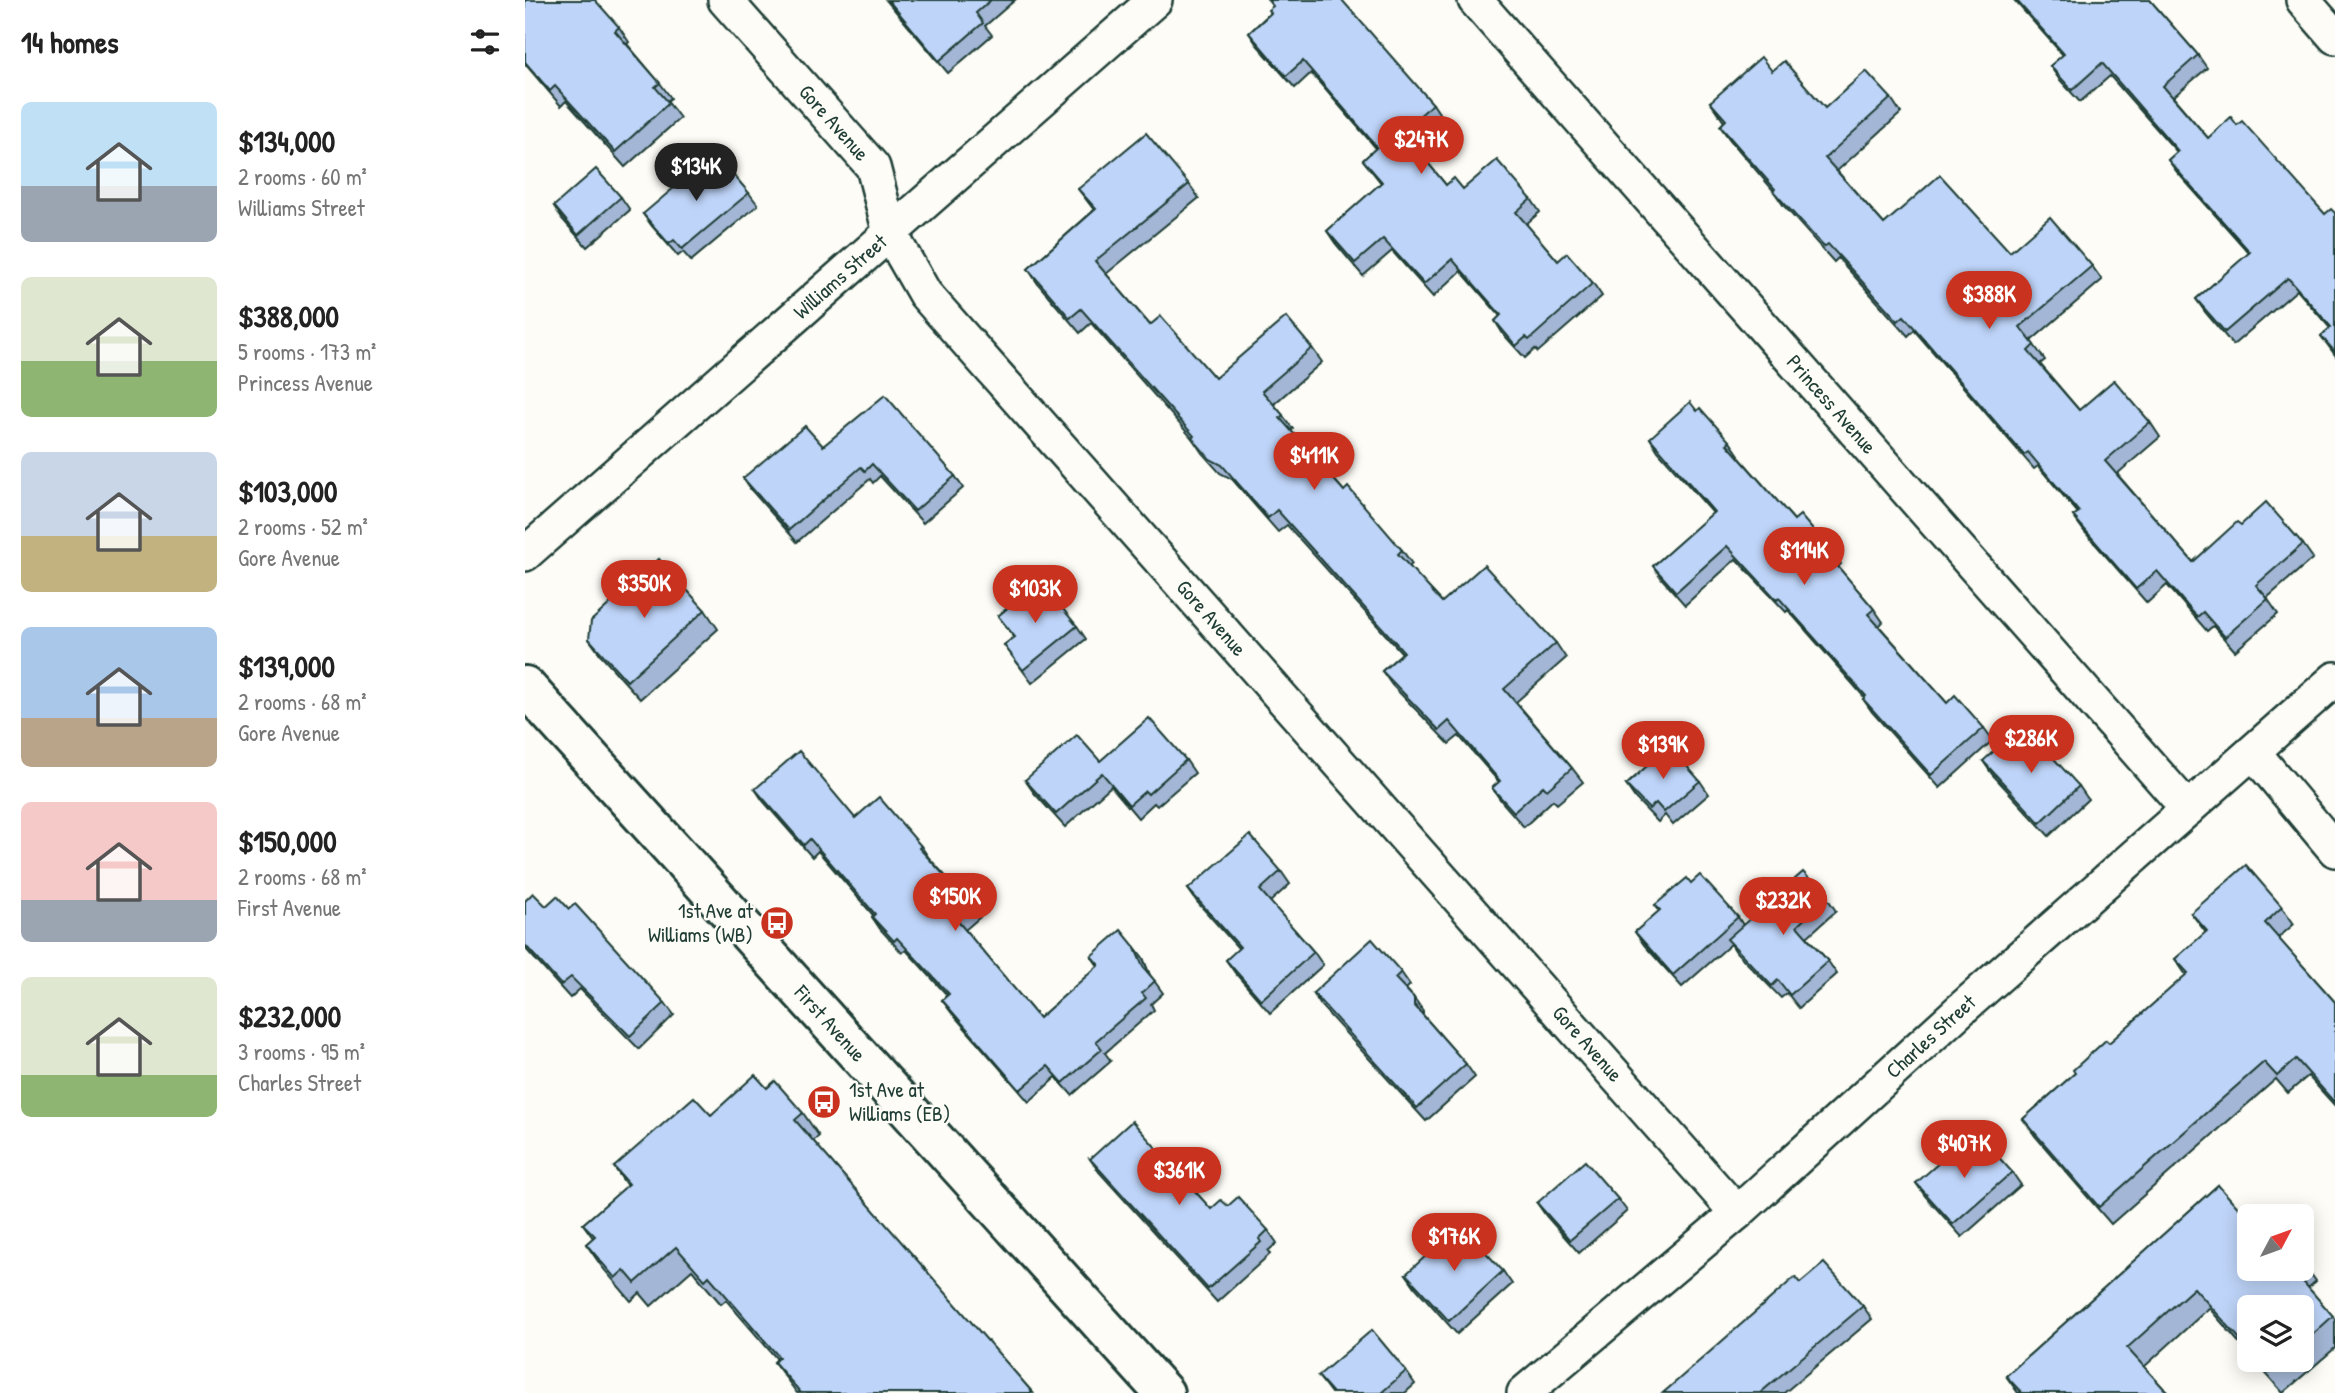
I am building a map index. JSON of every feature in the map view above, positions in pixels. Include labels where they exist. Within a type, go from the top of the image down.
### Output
[{"type":"street","name":"Gore Avenue","points":[[725,0],[873,167],[890,233],[925,294],[1737,1213]]},
{"type":"street","name":"Williams Street","points":[[525,554],[1155,0]]},
{"type":"street","name":"Princess Avenue","points":[[1475,0],[2188,809]]},
{"type":"street","points":[[2303,0],[2335,37]]},
{"type":"street","name":"Charles Street","points":[[1524,1393],[1737,1213],[1959,1011],[2335,679]]},
{"type":"street","name":"First Avenue","points":[[525,686],[1164,1393]]},
{"type":"street","points":[[2254,753],[2335,850]]},
{"type":"building","points":[[525,0],[595,0],[619,27],[615,31],[660,83],[655,87],[669,103],[615,152],[555,86],[550,91],[525,62]]},
{"type":"building","points":[[888,0],[991,0],[976,13],[983,23],[939,61]]},
{"type":"building","points":[[1268,0],[1342,0],[1433,104],[1402,131],[1446,185],[1454,178],[1463,189],[1497,160],[1531,199],[1516,212],[1558,261],[1567,253],[1593,283],[1529,340],[1526,337],[1516,346],[1495,321],[1501,315],[1452,259],[1424,284],[1383,239],[1355,263],[1327,231],[1382,182],[1363,160],[1377,147],[1303,61],[1286,76],[1249,33],[1271,13],[1268,10],[1273,6]]},
{"type":"building","points":[[2016,0],[2150,0],[2198,55],[2163,86],[2208,138],[2231,117],[2237,125],[2242,121],[2325,214],[2331,209],[2335,213],[2335,352],[2321,336],[2331,327],[2288,278],[2225,332],[2196,299],[2250,252],[2168,160],[2178,151],[2102,63],[2072,90],[2050,66],[2064,54]]},
{"type":"building","points":[[1761,57],[1772,71],[1784,61],[1825,108],[1866,71],[1891,98],[1825,158],[1884,224],[1940,175],[2010,252],[2050,217],[2092,266],[2020,327],[2034,345],[2028,351],[2079,410],[2114,380],[2150,422],[2105,461],[2193,562],[2237,522],[2241,525],[2266,502],[2303,544],[2256,585],[2268,599],[2225,637],[2203,612],[2197,617],[2157,571],[2136,589],[2073,516],[2079,512],[2028,452],[2024,455],[1904,316],[1898,321],[1828,244],[1824,247],[1773,191],[1775,189],[1720,126],[1726,120],[1710,102]]},
{"type":"building","points":[[1146,133],[1189,184],[1095,261],[1150,325],[1161,316],[1215,378],[1286,317],[1312,348],[1262,391],[1283,415],[1280,418],[1344,491],[1348,487],[1402,550],[1398,554],[1442,602],[1484,565],[1556,643],[1504,689],[1572,768],[1547,790],[1543,786],[1514,812],[1492,788],[1500,781],[1449,721],[1439,730],[1382,671],[1404,652],[1277,510],[1268,518],[1222,465],[1210,459],[1192,438],[1194,436],[1081,309],[1070,318],[1028,269],[1096,209],[1078,189]]},
{"type":"building","points":[[715,153],[749,193],[682,249],[674,240],[669,244],[643,214]]},
{"type":"building","points":[[596,169],[621,197],[578,235],[554,206]]},
{"type":"building","points":[[885,395],[955,476],[915,511],[872,464],[865,471],[861,467],[789,530],[743,478],[805,426],[823,446]]},
{"type":"building","points":[[1690,402],[1697,411],[1700,408],[1730,442],[1727,444],[1794,520],[1800,515],[1832,552],[1828,555],[1874,609],[1868,614],[1947,703],[1955,695],[1984,728],[1931,775],[1863,699],[1866,696],[1779,598],[1777,600],[1727,546],[1676,592],[1653,566],[1714,512],[1650,438]]},
{"type":"building","points":[[659,559],[705,610],[627,681],[589,639],[591,621]]},
{"type":"building","points":[[1040,581],[1077,626],[1023,670],[1004,645],[1015,637],[998,616]]},
{"type":"building","points":[[1149,718],[1186,760],[1148,794],[1145,791],[1129,805],[1102,773],[1056,814],[1025,780],[1077,735],[1100,761]]},
{"type":"building","points":[[2014,733],[2024,744],[2033,736],[2079,786],[2040,823],[1983,761]]},
{"type":"building","points":[[1669,746],[1700,781],[1664,812],[1656,803],[1649,809],[1626,785]]},
{"type":"building","points":[[799,751],[855,818],[879,797],[921,846],[919,848],[972,905],[956,919],[1039,1018],[1099,965],[1091,956],[1121,930],[1134,946],[1143,967],[1155,981],[1142,993],[1146,998],[1096,1041],[1102,1049],[1063,1083],[1048,1066],[1020,1090],[942,1000],[949,994],[897,938],[894,941],[872,917],[875,914],[810,839],[804,845],[755,789]]},
{"type":"building","points":[[1250,835],[1281,871],[1260,890],[1314,952],[1261,1000],[1226,960],[1240,947],[1188,889]]},
{"type":"building","points":[[2246,865],[2282,907],[2265,923],[2335,1002],[2335,1103],[2296,1059],[2277,1076],[2264,1062],[2099,1207],[2023,1119],[2075,1073],[2073,1070],[2106,1040],[2109,1043],[2188,973],[2175,959],[2207,931],[2191,913]]},
{"type":"building","points":[[1803,872],[1827,898],[1797,926],[1828,961],[1790,995],[1778,980],[1772,986],[1727,939]]},
{"type":"building","points":[[1700,875],[1738,917],[1673,975],[1635,932],[1660,910],[1655,905],[1687,878],[1691,883]]},
{"type":"building","points":[[533,893],[546,906],[557,896],[569,909],[575,904],[665,1003],[630,1036],[571,977],[561,985],[525,945],[525,901]]},
{"type":"building","points":[[1372,939],[1401,972],[1395,978],[1414,998],[1414,1005],[1466,1064],[1417,1108],[1313,993]]},
{"type":"building","points":[[755,1075],[767,1088],[775,1081],[803,1113],[795,1120],[1033,1393],[801,1393],[774,1362],[779,1357],[709,1276],[705,1280],[676,1247],[635,1283],[624,1270],[615,1278],[586,1244],[595,1236],[583,1224],[629,1184],[614,1167],[694,1097],[711,1115]]},
{"type":"building","points":[[1132,1121],[1211,1209],[1221,1200],[1228,1206],[1238,1197],[1268,1230],[1259,1239],[1261,1242],[1208,1289],[1090,1159]]},
{"type":"building","points":[[1983,1140],[2012,1172],[1953,1224],[1916,1183],[1957,1147],[1964,1156]]},
{"type":"building","points":[[1585,1161],[1618,1199],[1570,1240],[1537,1203]]},
{"type":"building","points":[[2218,1185],[2237,1206],[2237,1281],[2302,1281],[2333,1316],[2314,1333],[2314,1295],[2237,1295],[2237,1336],[2194,1288],[2127,1348],[2168,1393],[2022,1393],[2006,1376]]},
{"type":"building","points":[[1460,1225],[1503,1271],[1449,1321],[1406,1274]]},
{"type":"building","points":[[1824,1263],[1863,1306],[1760,1393],[1663,1393],[1795,1277],[1800,1283]]},
{"type":"building","points":[[1372,1330],[1406,1371],[1381,1393],[1333,1393],[1318,1376]]},
{"type":"place","name":"1st Ave at Williams (WB)","points":[[777,923]]},
{"type":"place","name":"1st Ave at Williams (EB)","points":[[824,1102]]}]
